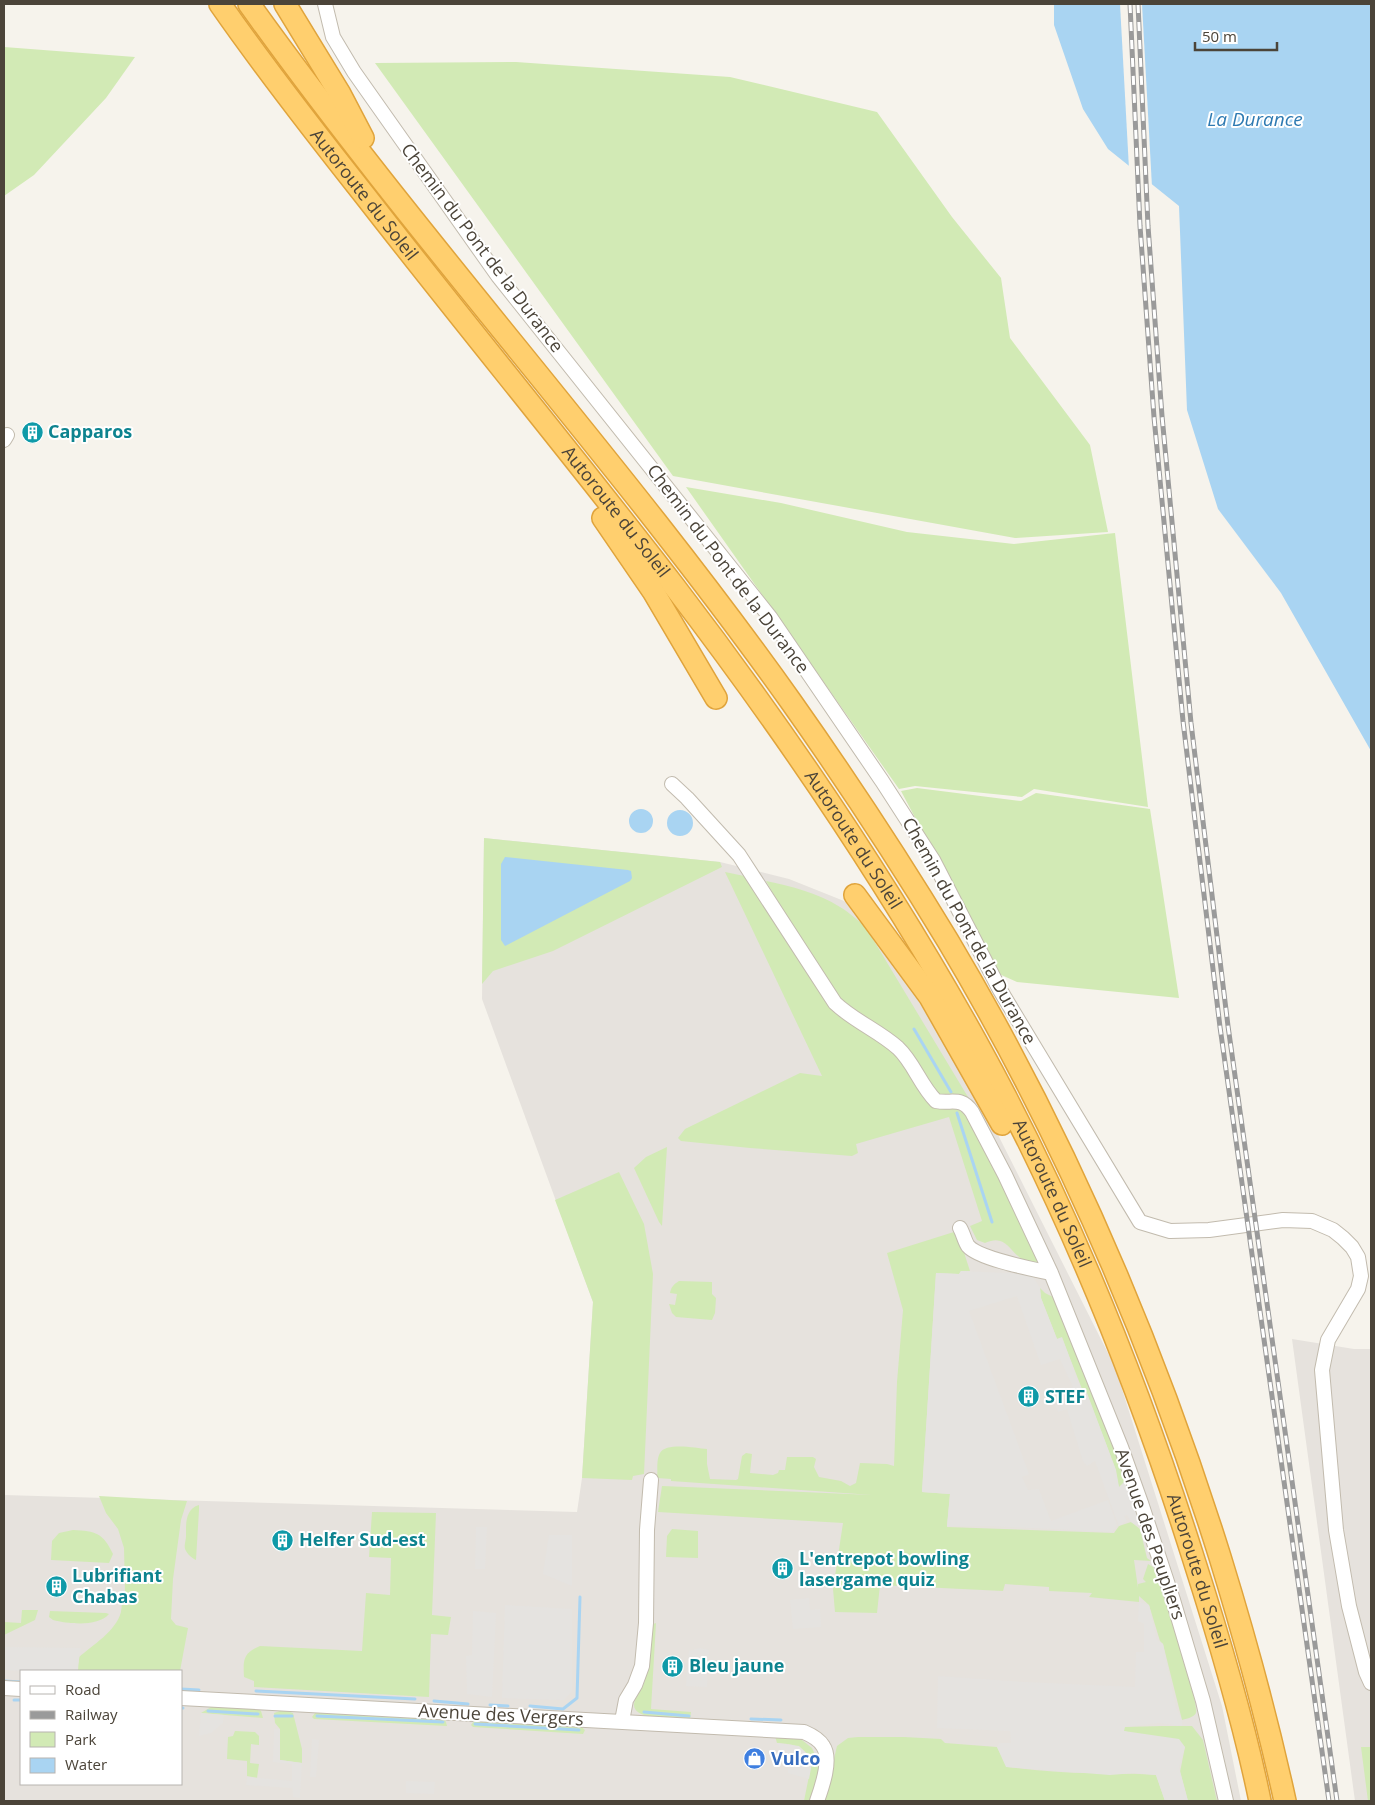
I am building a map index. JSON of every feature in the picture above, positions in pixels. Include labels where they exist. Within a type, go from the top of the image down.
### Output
[{"type":"highway","name":"Autoroute du Soleil","points":[[220,4],[261,62],[687,604],[824,793],[871,865],[945,986],[987,1062],[1056,1199],[1115,1335],[1173,1494],[1227,1664],[1260,1801]]},
{"type":"highway","name":"Autoroute du Soleil","points":[[249,4],[392,191],[700,578],[791,702],[896,857],[950,945],[1037,1104],[1092,1218],[1150,1354],[1196,1482],[1248,1649],[1285,1801]]},
{"type":"highway","points":[[285,4],[340,94],[392,191]]},
{"type":"highway","points":[[525,398],[587,495],[653,591],[716,698]]},
{"type":"highway","points":[[856,895],[930,997],[992,1103],[1089,1297],[1115,1335]]},
{"type":"street","name":"Chemin du Pont de la Durance","points":[[324,4],[333,37],[354,72],[498,276],[770,618],[882,781],[933,860],[1000,990],[1140,1222],[1170,1231],[1209,1230],[1283,1220],[1312,1221],[1333,1230],[1352,1247],[1358,1257],[1361,1276],[1358,1289],[1328,1340],[1322,1370],[1336,1530],[1349,1606],[1366,1672],[1371,1682]]},
{"type":"street","name":"Avenue des Peupliers","points":[[672,784],[739,856],[835,1003],[847,1014],[897,1047],[912,1065],[921,1083],[936,1101],[945,1103],[960,1101],[966,1104],[1005,1175],[1051,1273],[1142,1503],[1203,1701],[1226,1801]]},
{"type":"street","points":[[960,1228],[969,1247],[978,1252],[998,1261],[1051,1273]]},
{"type":"street","points":[[622,1721],[626,1700],[635,1685],[642,1666],[646,1623],[647,1530],[651,1480]]},
{"type":"street","points":[[4,1688],[20,1689]]},
{"type":"street","name":"Avenue des Vergers","points":[[182,1698],[804,1732],[818,1740],[824,1747],[826,1756],[825,1776],[817,1801]]},
{"type":"shaded area","points":[[484,838],[720,862],[789,879],[844,901],[870,921],[992,1123],[1115,1367],[1222,1706],[1241,1801],[4,1801],[4,1495],[577,1512],[582,1478],[593,1302],[482,999]]},
{"type":"shaded area","points":[[961,1271],[1031,1274],[1040,1288],[1041,1298],[1057,1339],[1062,1337],[1083,1394],[1087,1393],[1116,1470],[1119,1487],[1127,1479],[1141,1527],[1131,1522],[1127,1515],[1124,1516],[1127,1521],[1119,1526],[1095,1461],[1087,1466],[1083,1461],[1067,1409],[1058,1412],[1051,1396],[1073,1387],[1060,1359],[1041,1365],[1017,1296],[969,1311],[1029,1474],[1022,1477],[1028,1490],[1039,1489],[1051,1521],[1108,1500],[1117,1525],[1112,1532],[990,1526],[947,1526],[950,1494],[922,1492],[936,1273],[959,1274]]},
{"type":"shaded area","points":[[1292,1339],[1354,1349],[1371,1349],[1371,1801],[1355,1801]]},
{"type":"shaded area","points":[[476,1527],[487,1527],[485,1569],[475,1569]]},
{"type":"shaded area","points":[[549,1535],[572,1535],[572,1586],[543,1574]]},
{"type":"shaded area","points":[[809,1598],[810,1610],[820,1609],[821,1627],[793,1629],[790,1600]]},
{"type":"shaded area","points":[[1139,1602],[1149,1605],[1157,1640],[1163,1644],[1176,1708],[1182,1720],[1182,1726],[1158,1723],[1125,1727],[1124,1731],[1179,1739],[1185,1747],[1179,1767],[1188,1801],[1165,1801],[1156,1775],[1135,1773],[1110,1775],[1006,1767],[997,1747],[999,1743],[1011,1743],[1010,1731],[937,1728],[938,1676],[1135,1687],[1136,1652],[1144,1652],[1144,1624],[1138,1621]]},
{"type":"shaded area","points":[[505,1605],[572,1609],[572,1691],[564,1700],[502,1698]]},
{"type":"shaded area","points":[[473,1611],[496,1613],[492,1697],[467,1694],[466,1656],[472,1655]]},
{"type":"shaded area","points":[[4,1647],[81,1648],[77,1670],[4,1670]]},
{"type":"shaded area","points":[[700,1648],[709,1650],[707,1687],[686,1686],[689,1651]]},
{"type":"shaded area","points":[[201,1713],[224,1715],[223,1723],[211,1733],[199,1736]]},
{"type":"shaded area","points":[[274,1729],[280,1729],[280,1760],[302,1763],[300,1798],[293,1797],[292,1785],[292,1788],[246,1785],[247,1777],[292,1781],[292,1764],[273,1762]]},
{"type":"shaded area","points":[[312,1739],[319,1740],[316,1777],[310,1777]]},
{"type":"shaded area","points":[[777,1743],[799,1746],[803,1750],[812,1763],[809,1779],[788,1773],[788,1760]]},
{"type":"shaded area","points":[[406,1781],[435,1782],[434,1794],[406,1793]]},
{"type":"green space","points":[[4,47],[135,57],[106,98],[34,175],[4,196]]},
{"type":"green space","points":[[516,62],[730,77],[877,112],[952,217],[1001,278],[1010,338],[1090,445],[1108,532],[1015,538],[673,476],[375,63]]},
{"type":"green space","points":[[686,487],[781,503],[907,532],[1014,544],[1115,533],[1148,807],[1034,789],[1022,797],[915,786],[899,789]]},
{"type":"green space","points":[[917,788],[1021,801],[1036,793],[1150,809],[1179,998],[1017,982],[997,973],[901,791]]},
{"type":"green space","points":[[484,838],[720,862],[722,867],[553,951],[493,971],[482,984]]},
{"type":"green space","points":[[725,872],[749,877],[831,1001],[875,1035],[910,1069],[915,1085],[925,1100],[936,1106],[962,1105],[1005,1188],[1012,1208],[1030,1238],[1041,1262],[1025,1261],[1007,1245],[998,1240],[985,1243],[977,1240],[970,1226],[982,1221],[949,1117],[856,1144],[858,1153],[852,1156],[681,1141],[678,1138],[685,1129],[800,1073],[822,1076]]},
{"type":"green space","points":[[766,881],[814,894],[832,902],[865,926],[971,1102],[960,1096],[940,1097],[920,1075],[846,1007],[799,940]]},
{"type":"green space","points":[[667,1147],[662,1226],[634,1168],[646,1157]]},
{"type":"green space","points":[[619,1172],[644,1224],[653,1274],[644,1474],[633,1476],[632,1480],[582,1478],[593,1302],[555,1200]]},
{"type":"green space","points":[[957,1231],[970,1271],[961,1271],[959,1274],[936,1273],[922,1492],[950,1494],[947,1527],[1114,1533],[1119,1526],[1131,1522],[1140,1529],[1147,1558],[1151,1561],[1134,1560],[1138,1588],[1138,1584],[1146,1582],[1143,1579],[1148,1564],[1153,1567],[1186,1667],[1196,1704],[1196,1713],[1192,1717],[1182,1720],[1163,1644],[1160,1641],[1149,1605],[1139,1596],[1139,1602],[1089,1597],[1092,1593],[1049,1591],[1049,1587],[1005,1584],[1003,1591],[880,1585],[877,1613],[835,1612],[833,1589],[843,1523],[658,1512],[662,1486],[872,1495],[671,1481],[671,1479],[657,1478],[658,1459],[660,1453],[668,1448],[682,1446],[707,1449],[710,1479],[736,1480],[738,1479],[742,1456],[746,1453],[752,1454],[750,1473],[773,1475],[778,1473],[779,1470],[785,1470],[787,1457],[813,1457],[816,1459],[814,1467],[819,1477],[841,1481],[850,1486],[856,1483],[860,1463],[894,1466],[897,1382],[903,1310],[887,1253]]},
{"type":"green space","points":[[679,1281],[712,1282],[712,1294],[716,1298],[715,1313],[712,1320],[676,1317],[672,1313],[669,1304],[675,1305],[677,1294],[670,1293],[673,1286]]},
{"type":"green space","points":[[1040,1288],[1053,1297],[1126,1477],[1121,1488],[1119,1488],[1115,1468],[1087,1394],[1084,1394],[1062,1338],[1057,1339],[1041,1298]]},
{"type":"green space","points":[[99,1496],[187,1501],[181,1520],[173,1579],[171,1619],[176,1625],[188,1628],[180,1670],[78,1670],[79,1657],[103,1637],[118,1619],[121,1612],[122,1592],[125,1592],[124,1548],[118,1529],[106,1513]]},
{"type":"green space","points":[[199,1505],[196,1560],[185,1549],[186,1527],[189,1513],[194,1507]]},
{"type":"green space","points":[[372,1512],[436,1513],[432,1615],[451,1617],[448,1635],[431,1634],[429,1697],[254,1687],[254,1681],[244,1677],[244,1662],[250,1651],[260,1646],[362,1651],[366,1593],[390,1595],[391,1558],[369,1557]]},
{"type":"green space","points":[[672,1529],[698,1531],[698,1558],[666,1557],[667,1536]]},
{"type":"green space","points":[[73,1530],[93,1532],[102,1537],[113,1554],[109,1563],[51,1560],[52,1541],[59,1533]]},
{"type":"green space","points":[[22,1610],[38,1610],[35,1620],[4,1635],[4,1622],[21,1623]]},
{"type":"green space","points":[[50,1611],[109,1614],[91,1623],[67,1623],[53,1620],[49,1617]]},
{"type":"green space","points":[[656,1623],[651,1709],[691,1712],[690,1720],[657,1718],[640,1714],[635,1710],[634,1704],[643,1686],[648,1669],[651,1625]]},
{"type":"green space","points":[[211,1707],[256,1708],[261,1711],[263,1718],[201,1713]]},
{"type":"green space","points":[[280,1711],[293,1713],[302,1749],[302,1763],[280,1760],[280,1729],[275,1723],[274,1713]]},
{"type":"green space","points":[[319,1711],[445,1719],[447,1726],[314,1719],[312,1717]]},
{"type":"green space","points":[[474,1721],[579,1725],[585,1730],[583,1734],[473,1727],[471,1725]]},
{"type":"green space","points":[[1192,1726],[1203,1740],[1217,1801],[1188,1801],[1180,1772],[1185,1747],[1124,1731],[1124,1727]]},
{"type":"green space","points":[[235,1731],[255,1732],[259,1736],[259,1745],[251,1744],[250,1763],[259,1764],[257,1778],[247,1776],[247,1761],[227,1759],[228,1737],[233,1736]]},
{"type":"green space","points":[[775,1736],[794,1737],[802,1740],[812,1748],[820,1766],[812,1801],[804,1801],[812,1761],[802,1749],[789,1744],[777,1743]]},
{"type":"green space","points":[[848,1738],[941,1739],[945,1743],[997,1747],[1007,1767],[1070,1772],[1156,1775],[1165,1801],[824,1801],[837,1746]]},
{"type":"green space","points":[[1361,1747],[1371,1747],[1371,1801],[1368,1801]]},
{"type":"water","name":"La Durance","points":[[1054,4],[1371,4],[1371,751],[1281,593],[1218,509],[1187,410],[1179,206],[1108,149],[1083,109],[1054,25]]},
{"type":"water","points":[[641,809],[650,812],[653,821],[650,830],[641,833],[632,830],[629,821],[632,812]]},
{"type":"water","points":[[680,810],[689,814],[693,823],[689,832],[680,836],[671,832],[667,823],[671,814]]},
{"type":"water","points":[[505,857],[628,870],[631,871],[632,878],[630,881],[505,946],[501,940],[501,864]]},
{"type":"pier","points":[[1120,4],[1142,4],[1152,187],[1129,169]]},
{"type":"waterway","points":[[914,1029],[951,1092]]},
{"type":"waterway","points":[[957,1113],[992,1222]]},
{"type":"waterway","points":[[530,1706],[563,1709],[577,1698],[580,1597]]},
{"type":"waterway","points":[[4,1681],[20,1682]]},
{"type":"waterway","points":[[182,1689],[199,1690]]},
{"type":"waterway","points":[[256,1691],[415,1699]]},
{"type":"waterway","points":[[14,1700],[20,1700]]},
{"type":"waterway","points":[[434,1701],[468,1704]]},
{"type":"waterway","points":[[490,1705],[508,1706]]},
{"type":"waterway","points":[[208,1711],[258,1714]]},
{"type":"waterway","points":[[644,1712],[689,1716]]},
{"type":"waterway","points":[[275,1716],[292,1716]]},
{"type":"waterway","points":[[317,1716],[443,1722]]},
{"type":"waterway","points":[[751,1719],[781,1720]]},
{"type":"waterway","points":[[475,1724],[579,1730]]},
{"type":"railway","points":[[1130,4],[1140,226],[1154,417],[1183,721],[1220,1027],[1329,1801]]},
{"type":"railway","points":[[1138,4],[1148,226],[1162,416],[1191,723],[1228,1026],[1337,1801]]},
{"type":"place","name":"Capparos","points":[[32,432]]},
{"type":"place","name":"STEF","points":[[1029,1397]]},
{"type":"place","name":"Helfer Sud-est","points":[[283,1540]]},
{"type":"place","name":"L'entrepot bowling lasergame quiz","points":[[783,1569]]},
{"type":"place","name":"Lubrifiant Chabas","points":[[56,1586]]},
{"type":"place","name":"Bleu jaune","points":[[673,1666]]},
{"type":"place","name":"Vulco","points":[[755,1759]]}]
